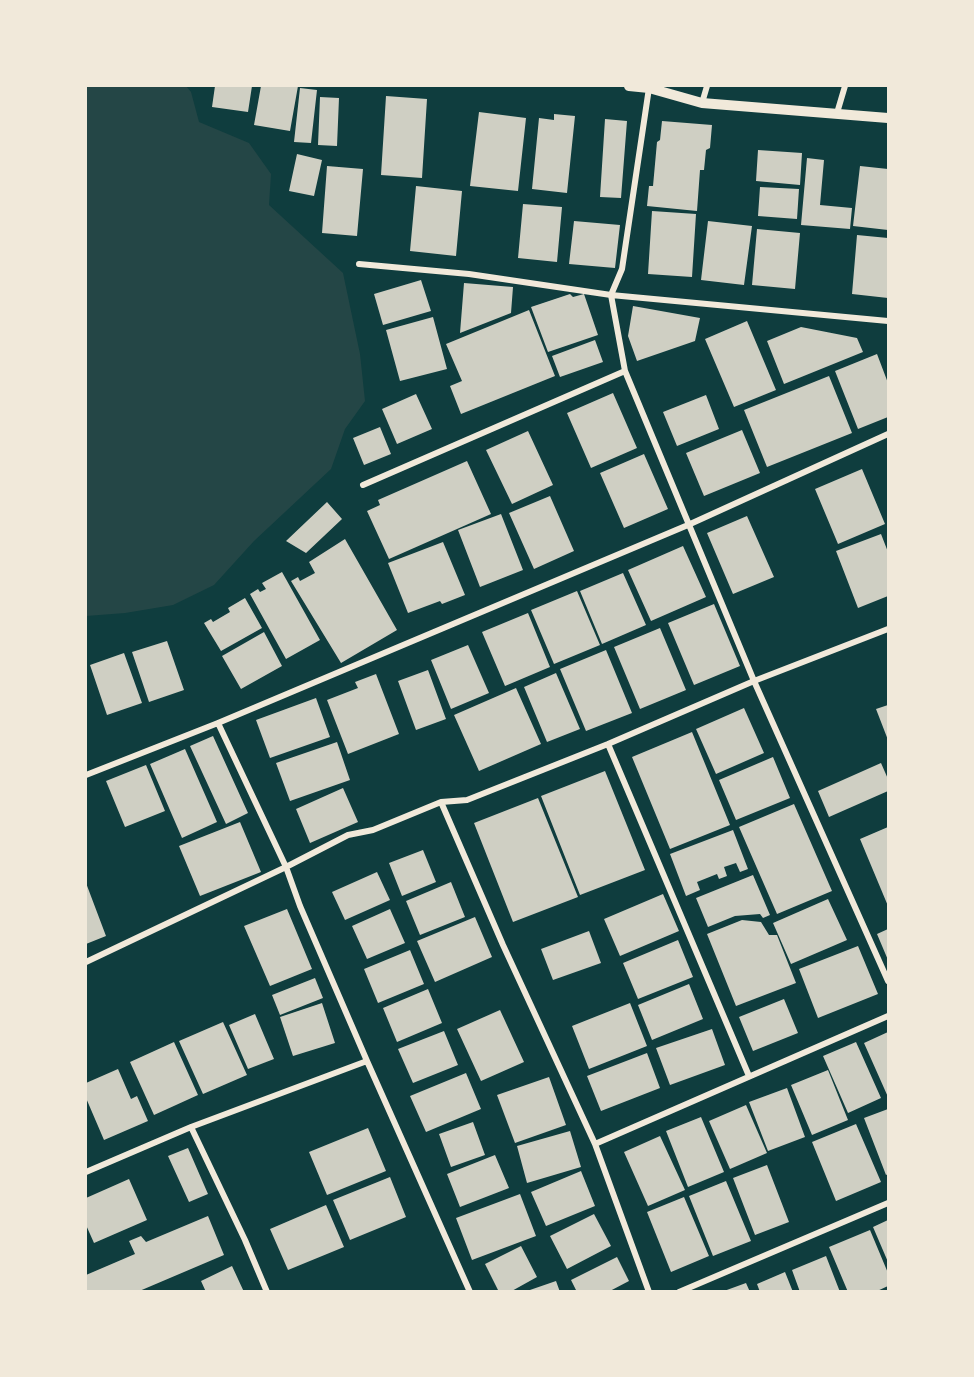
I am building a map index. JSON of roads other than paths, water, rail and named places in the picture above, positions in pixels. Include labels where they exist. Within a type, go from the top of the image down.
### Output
[{"type":"street","points":[[629,86],[649,88],[702,103],[888,118]]},
{"type":"street","points":[[702,103],[707,86]]},
{"type":"street","points":[[837,113],[845,86]]},
{"type":"street","points":[[649,88],[622,269],[611,295],[625,371],[754,681],[888,981]]},
{"type":"street","points":[[359,264],[469,274],[611,295],[888,321]]},
{"type":"street","points":[[363,485],[625,371]]},
{"type":"street","points":[[86,775],[218,723],[688,525],[888,434]]},
{"type":"street","points":[[86,962],[348,835],[373,830],[441,802],[467,800],[608,744],[754,681],[888,629]]},
{"type":"street","points":[[218,723],[286,867],[300,906],[367,1061],[470,1292]]},
{"type":"street","points":[[608,744],[749,1076]]},
{"type":"street","points":[[441,802],[502,945],[595,1144],[649,1292]]},
{"type":"street","points":[[595,1144],[888,1016]]},
{"type":"street","points":[[86,1172],[190,1127],[367,1061]]},
{"type":"street","points":[[190,1127],[245,1240],[267,1292]]},
{"type":"street","points":[[679,1292],[888,1203]]}]
